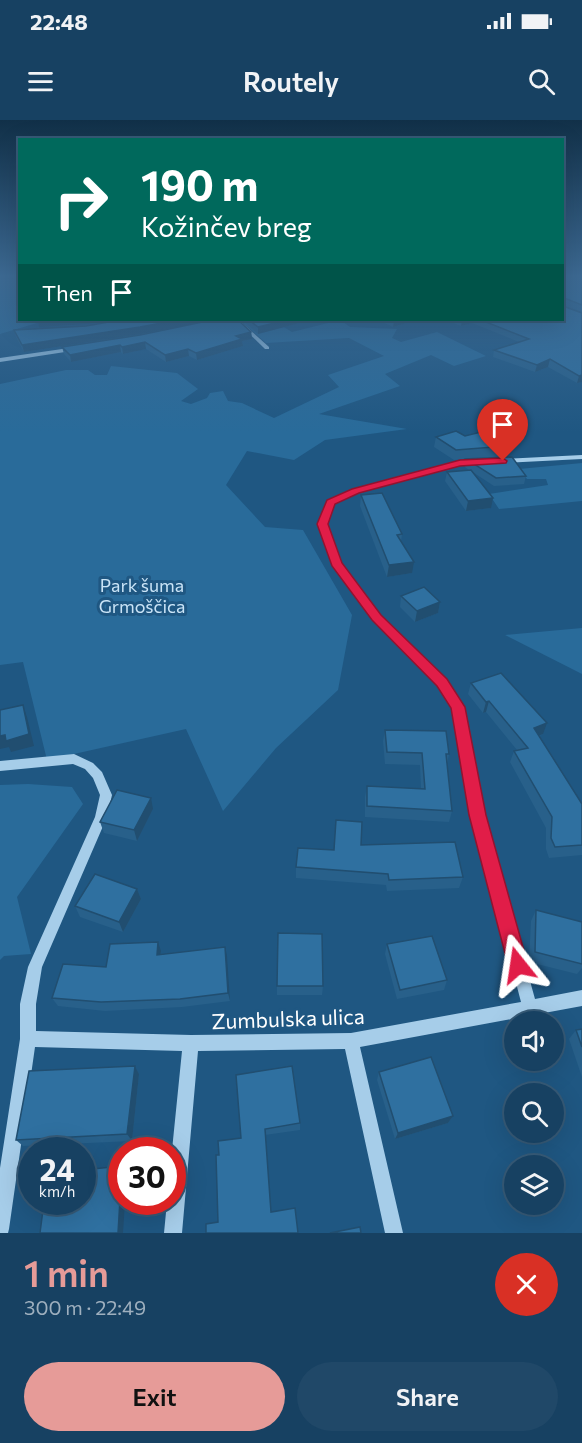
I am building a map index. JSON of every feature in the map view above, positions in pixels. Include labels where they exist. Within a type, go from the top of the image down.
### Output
[{"type":"street","points":[[246,328],[267,348]]},
{"type":"street","points":[[0,360],[81,348]]},
{"type":"street","points":[[496,461],[582,457]]},
{"type":"street","points":[[484,462],[460,463],[356,491],[331,502],[322,524],[336,564],[377,617],[442,682],[458,707],[478,815],[530,1008]]},
{"type":"street","points":[[0,766],[74,759],[89,766],[98,775],[106,795],[101,817],[35,967],[28,1004],[28,1039],[0,1229]]},
{"type":"street","name":"Zumbulska ulica","points":[[28,1039],[191,1043],[351,1041],[582,998]]},
{"type":"street","points":[[351,1041],[394,1233]]},
{"type":"street","points":[[173,1233],[191,1043]]},
{"type":"green space","points":[[0,328],[20,328],[0,334]]},
{"type":"green space","name":"Park šuma Grmoščica","points":[[249,328],[285,328],[292,332],[308,328],[397,329],[392,338],[401,342],[437,332],[486,356],[454,366],[431,355],[385,374],[400,386],[319,414],[407,429],[325,440],[294,460],[247,451],[226,485],[265,527],[303,530],[352,615],[338,690],[276,748],[223,811],[186,729],[47,760],[23,662],[0,665],[0,384],[66,370],[88,370],[95,375],[107,375],[111,366],[177,373],[198,389],[181,401],[191,404],[207,398],[210,393],[223,391],[228,401],[242,403],[274,418],[339,387],[328,375],[384,356],[349,338],[266,343]]},
{"type":"green space","points":[[582,463],[582,501],[499,509],[489,494],[548,485],[546,479],[527,479],[519,469]]},
{"type":"green space","points":[[582,628],[582,674],[505,635]]},
{"type":"green space","points":[[0,785],[72,787],[83,804],[17,897],[31,954],[4,956],[0,960]]},
{"type":"building","points":[[51,328],[134,328],[22,345],[14,330]]},
{"type":"building","points":[[174,328],[247,328],[251,332],[236,336],[242,339],[196,353],[188,349],[165,355],[145,342],[70,355],[62,347]]},
{"type":"building","points":[[501,328],[582,328],[582,375],[579,376],[550,359],[537,365],[494,350],[529,339]]},
{"type":"building","points":[[456,431],[465,436],[485,431],[507,446],[456,450],[436,437]]},
{"type":"building","points":[[512,457],[526,476],[496,478],[466,459]]},
{"type":"building","points":[[471,470],[493,498],[468,501],[447,472]]},
{"type":"building","points":[[382,493],[402,534],[397,535],[414,562],[389,565],[361,495]]},
{"type":"building","points":[[424,587],[440,602],[417,611],[401,596]]},
{"type":"building","points":[[501,673],[547,723],[534,728],[582,804],[582,845],[555,847],[551,838],[552,817],[514,751],[528,748],[471,683]]},
{"type":"building","points":[[23,705],[29,734],[6,741],[5,735],[0,736],[0,710]]},
{"type":"building","points":[[385,730],[446,731],[452,811],[367,806],[367,786],[425,789],[422,753],[387,752]]},
{"type":"building","points":[[117,790],[151,798],[134,830],[100,822]]},
{"type":"building","points":[[336,820],[362,822],[361,845],[455,842],[463,877],[389,880],[388,874],[296,867],[298,848],[334,850]]},
{"type":"building","points":[[95,874],[137,889],[119,922],[75,906]]},
{"type":"building","points":[[536,910],[582,922],[582,964],[535,952]]},
{"type":"building","points":[[278,933],[322,934],[323,986],[277,986]]},
{"type":"building","points":[[432,936],[447,980],[400,990],[387,944]]},
{"type":"building","points":[[158,942],[157,955],[225,947],[228,993],[180,999],[101,1002],[52,998],[63,964],[106,967],[110,944]]},
{"type":"building","points":[[582,1029],[582,1047],[576,1030]]},
{"type":"building","points":[[431,1057],[453,1116],[398,1133],[379,1072]]},
{"type":"building","points":[[135,1066],[127,1134],[18,1137],[16,1140],[29,1071]]},
{"type":"building","points":[[292,1066],[300,1123],[265,1129],[271,1212],[295,1208],[298,1233],[206,1233],[206,1224],[218,1222],[216,1155],[219,1155],[218,1141],[241,1138],[236,1075]]},
{"type":"building","points":[[108,1167],[108,1215],[119,1215],[118,1233],[40,1233],[42,1215],[96,1215],[96,1169]]},
{"type":"building","points":[[360,1227],[361,1233],[330,1233]]},
{"type":"route","points":[[503,461],[460,463],[356,491],[331,502],[322,524],[336,564],[377,617],[442,682],[458,707],[478,815],[518,965]]}]
